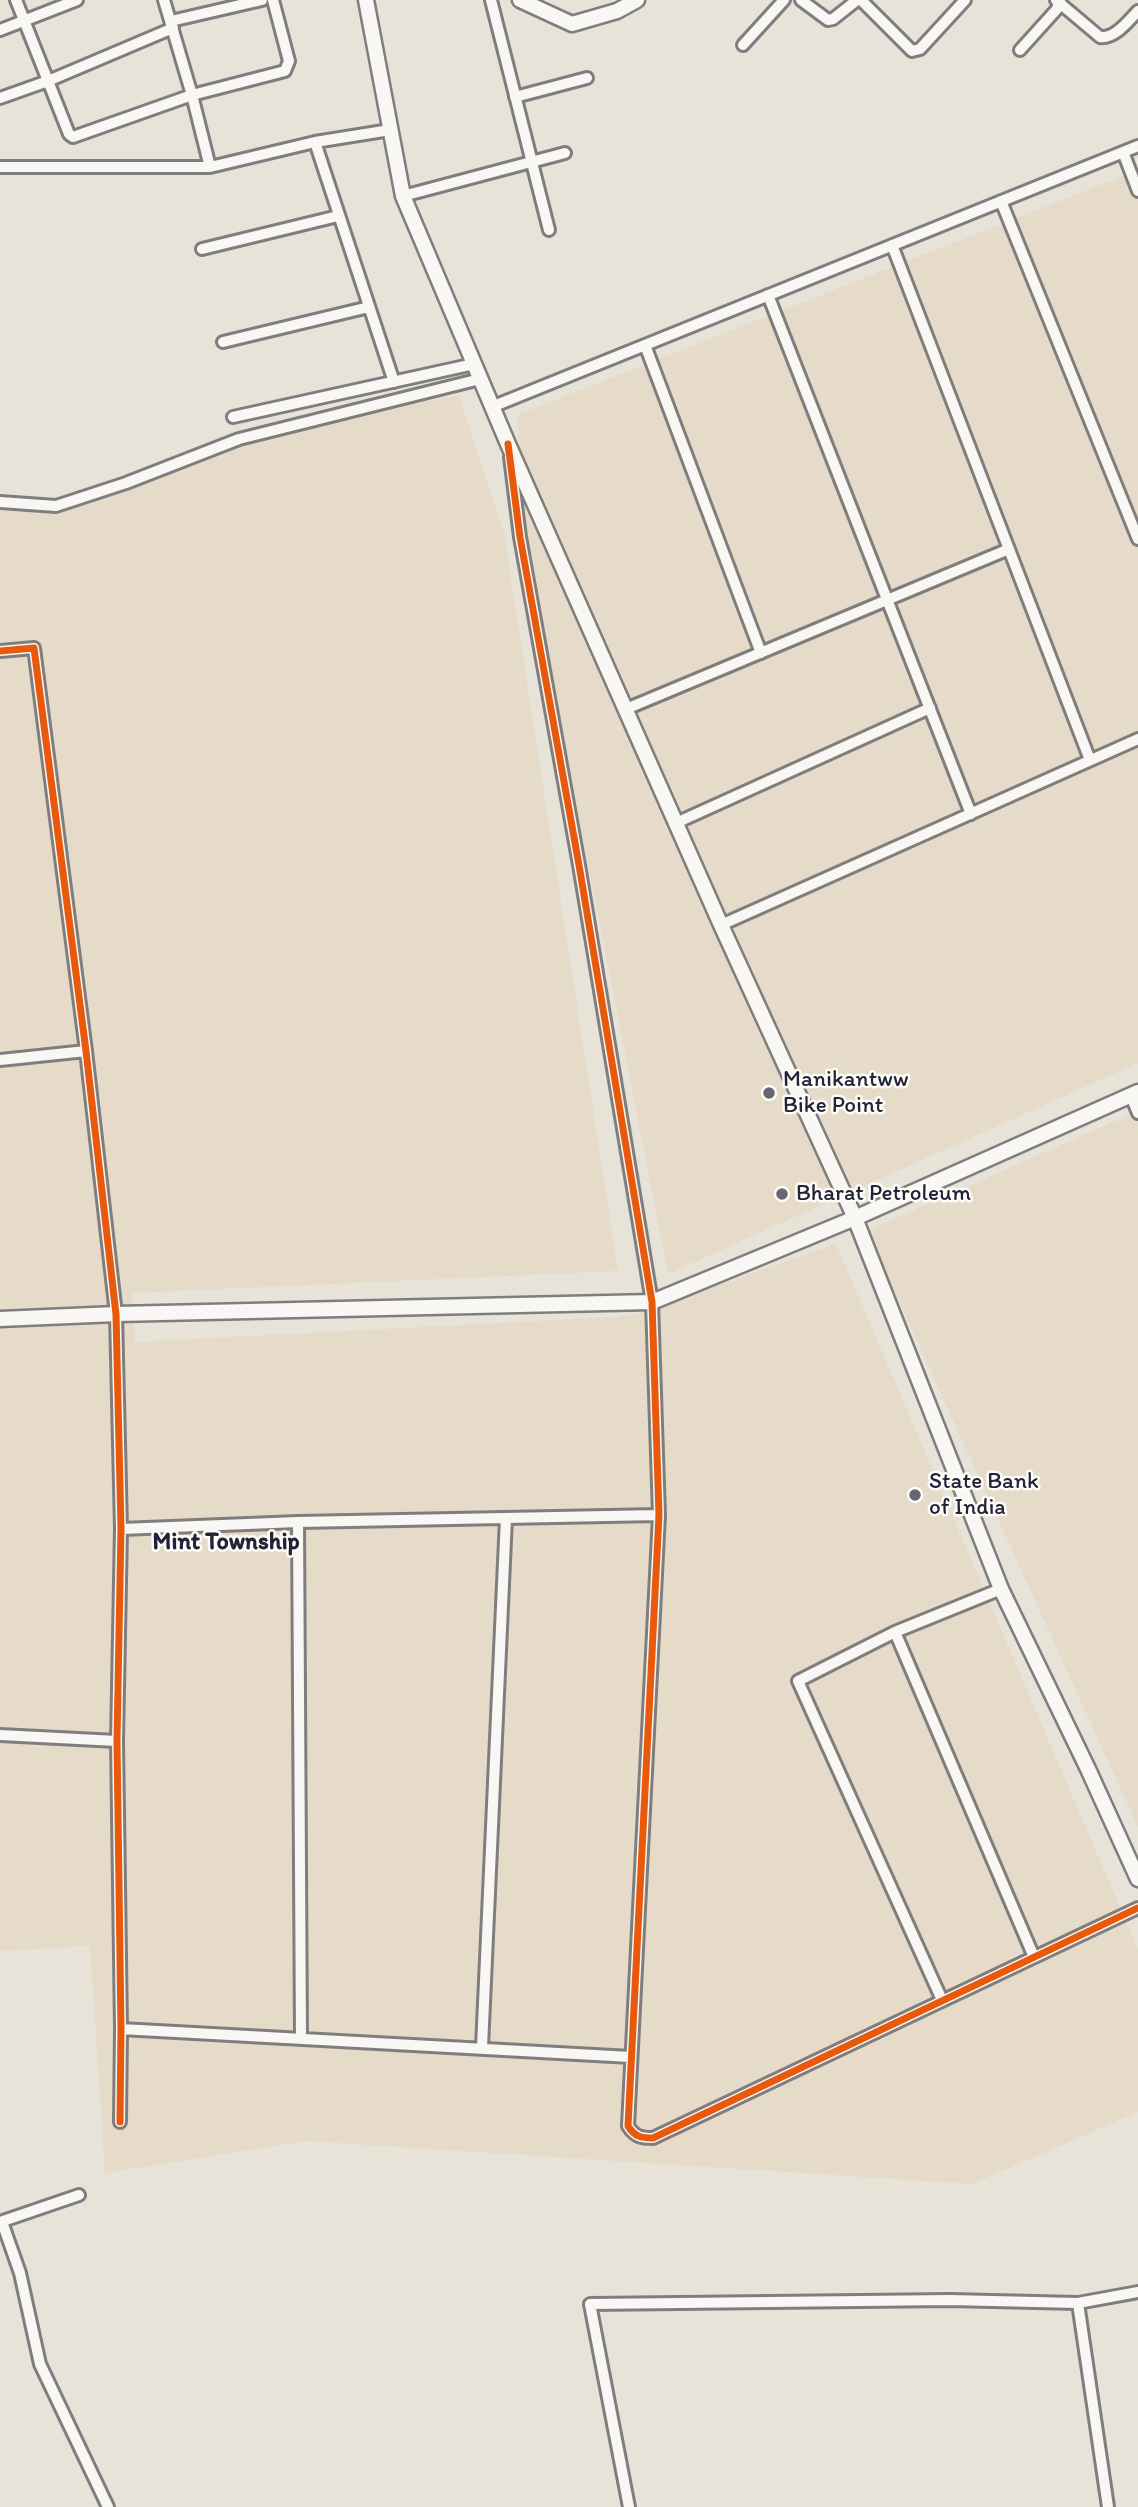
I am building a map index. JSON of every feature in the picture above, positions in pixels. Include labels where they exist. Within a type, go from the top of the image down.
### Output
[{"type":"street","points":[[16,0],[69,134],[74,138],[192,95],[281,73],[288,68],[289,61],[273,0]]},
{"type":"street","points":[[0,30],[77,0]]},
{"type":"street","points":[[164,0],[210,167]]},
{"type":"street","points":[[0,98],[48,81],[172,24],[262,0]]},
{"type":"street","points":[[366,0],[403,196],[508,444],[721,925],[855,1218],[1001,1589],[1138,1879]]},
{"type":"street","points":[[491,0],[549,230]]},
{"type":"street","points":[[520,0],[572,24],[617,11],[637,0]]},
{"type":"street","points":[[743,45],[784,0]]},
{"type":"street","points":[[801,0],[828,20],[859,0],[912,51],[920,49],[965,0]]},
{"type":"street","points":[[1020,50],[1059,1],[1100,37],[1107,38],[1138,11]]},
{"type":"street","points":[[515,97],[587,78]]},
{"type":"street","points":[[0,167],[210,167],[316,142],[390,130]]},
{"type":"street","points":[[316,142],[394,382]]},
{"type":"street","points":[[494,406],[1138,146]]},
{"type":"street","points":[[1123,152],[1138,191]]},
{"type":"street","points":[[403,196],[565,153]]},
{"type":"street","points":[[1002,201],[1138,539]]},
{"type":"street","points":[[202,249],[338,216]]},
{"type":"street","points":[[892,245],[1090,760]]},
{"type":"street","points":[[768,295],[971,814]]},
{"type":"street","points":[[223,342],[369,307]]},
{"type":"street","points":[[645,345],[761,653]]},
{"type":"street","points":[[233,417],[474,363]]},
{"type":"street","points":[[0,502],[56,506],[126,483],[239,439],[480,379]]},
{"type":"street","points":[[508,444],[520,537],[579,865],[652,1301],[659,1516],[628,2126],[632,2133],[641,2138],[653,2138],[1138,1908]]},
{"type":"street","points":[[626,709],[1009,549]]},
{"type":"street","points":[[0,651],[34,648],[86,1051],[116,1314],[121,1529],[117,1741],[120,2122]]},
{"type":"street","points":[[676,823],[930,708]]},
{"type":"street","points":[[721,925],[1138,739]]},
{"type":"street","points":[[0,1060],[86,1051]]},
{"type":"street","points":[[0,1319],[652,1301],[855,1218],[1134,1094],[1138,1113]]},
{"type":"street","points":[[121,1529],[298,1522],[659,1516]]},
{"type":"street","points":[[482,2047],[506,1518]]},
{"type":"street","points":[[298,1522],[301,2039]]},
{"type":"street","points":[[942,2000],[798,1681],[895,1632],[1001,1589]]},
{"type":"street","points":[[895,1632],[1034,1957]]},
{"type":"street","points":[[0,1735],[117,1741]]},
{"type":"street","points":[[121,2029],[631,2057]]},
{"type":"street","points":[[79,2195],[1,2222],[20,2273],[37,2350],[47,2380],[108,2507]]},
{"type":"street","points":[[629,2507],[590,2304],[950,2300],[1079,2303],[1138,2292]]},
{"type":"street","points":[[1079,2303],[1108,2507]]},
{"type":"shaded area","points":[[1138,170],[1138,1063],[668,1274],[525,540],[517,415]]},
{"type":"shaded area","points":[[459,395],[504,533],[618,1271],[132,1293],[135,1342],[631,1316],[836,1244],[1138,1949],[1138,2112],[972,2184],[306,2141],[105,2173],[90,1946],[0,1951],[0,504],[57,509],[214,443]]},
{"type":"shaded area","points":[[1138,1111],[1138,1827],[867,1231]]},
{"type":"cycle path","points":[[508,444],[520,537],[579,865],[652,1302],[659,1515],[628,2126],[639,2136],[653,2138],[1138,1908]]},
{"type":"cycle path","points":[[0,651],[34,648],[86,1051],[116,1314],[121,1529],[117,1741],[120,2122]]},
{"type":"place","name":"Manikantww Bike Point","points":[[769,1093]]},
{"type":"place","name":"Bharat Petroleum","points":[[782,1194]]},
{"type":"place","name":"State Bank of India","points":[[915,1495]]},
{"type":"district","name":"Mint Township","points":[[226,1543]]}]
